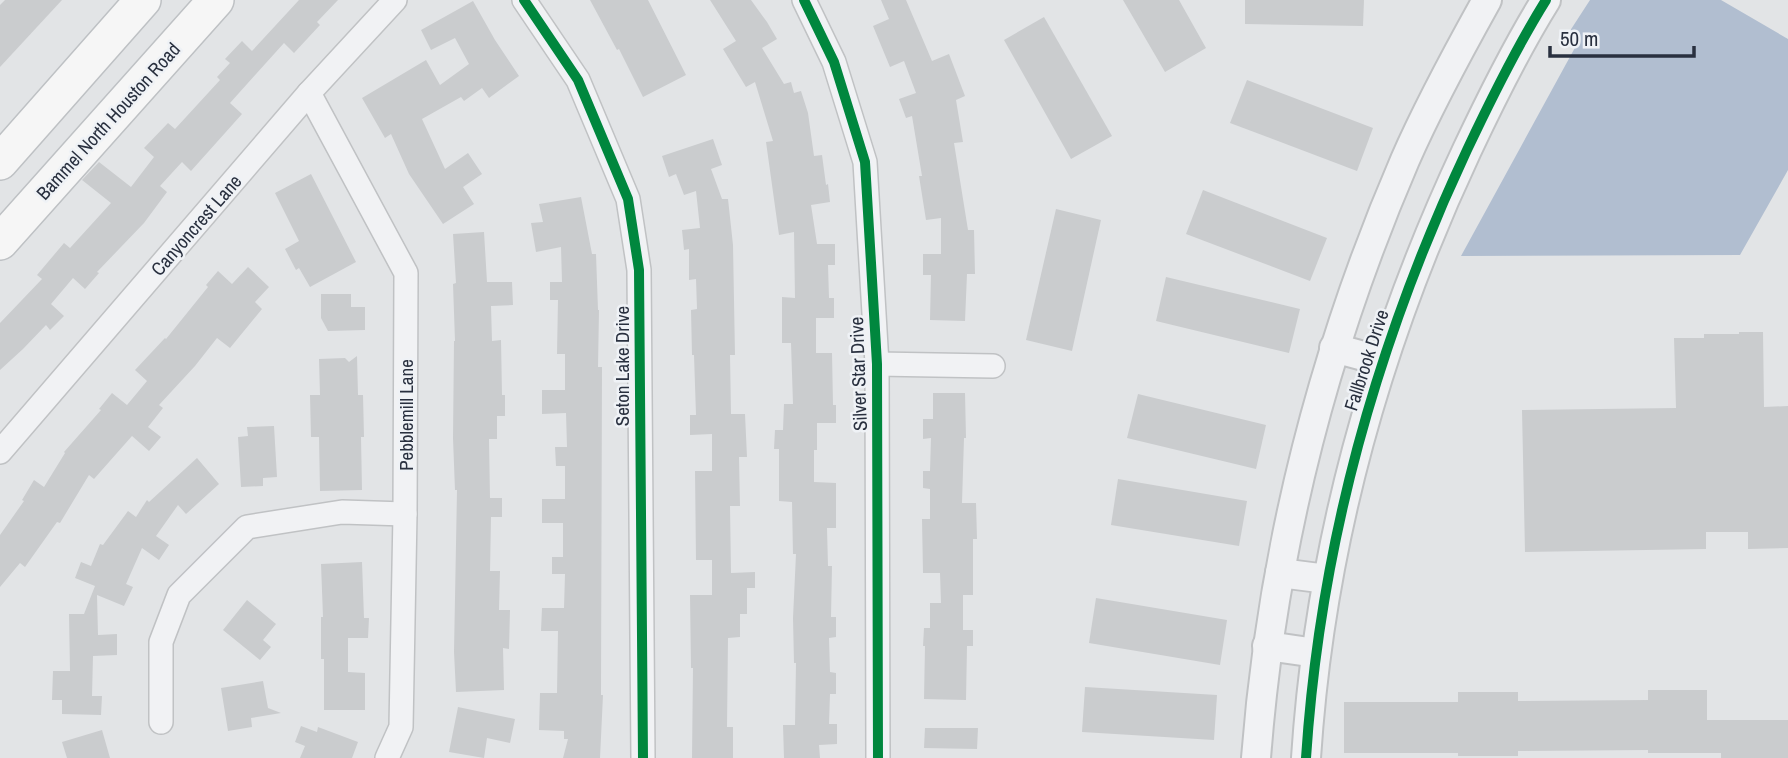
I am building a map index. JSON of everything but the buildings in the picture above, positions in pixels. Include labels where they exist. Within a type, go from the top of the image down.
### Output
[{"type":"main road","points":[[0,162],[143,0]]},
{"type":"main road","name":"Bammel North Houston Road","points":[[0,242],[216,0]]},
{"type":"street","name":"Canyoncrest Lane","points":[[0,452],[309,93],[395,0]]},
{"type":"street","name":"Seton Lake Drive","points":[[524,0],[578,80],[628,199],[630,211],[639,270],[643,758]]},
{"type":"street","name":"Silver Star Drive","points":[[804,0],[834,62],[865,162],[877,364],[878,758]]},
{"type":"street","name":"Fallbrook Drive","points":[[1256,758],[1267,646],[1280,572],[1307,443],[1334,348],[1405,160],[1446,75],[1487,0]]},
{"type":"street","name":"Fallbrook Drive","points":[[1306,758],[1309,709],[1327,579],[1336,532],[1373,389],[1421,253],[1450,187],[1506,73],[1546,0]]},
{"type":"street","name":"Pebblemill Lane","points":[[309,93],[406,273],[401,727],[387,758]]},
{"type":"street","points":[[1334,348],[1382,361]]},
{"type":"street","points":[[877,364],[993,366]]},
{"type":"street","points":[[162,722],[161,642],[179,595],[247,527],[342,512],[405,514]]},
{"type":"street","points":[[1280,572],[1327,579]]},
{"type":"street","points":[[1267,646],[1316,653]]},
{"type":"water","points":[[1590,0],[1721,0],[1788,39],[1788,170],[1740,255],[1461,256],[1577,44],[1566,37]]},
{"type":"cycle path","points":[[524,0],[578,80],[628,199],[639,270],[643,758]]},
{"type":"cycle path","points":[[804,0],[834,62],[865,162],[877,364],[878,758]]},
{"type":"cycle path","points":[[1306,758],[1313,678],[1324,600],[1339,523],[1380,371],[1405,297],[1467,150],[1504,74],[1546,0]]}]
